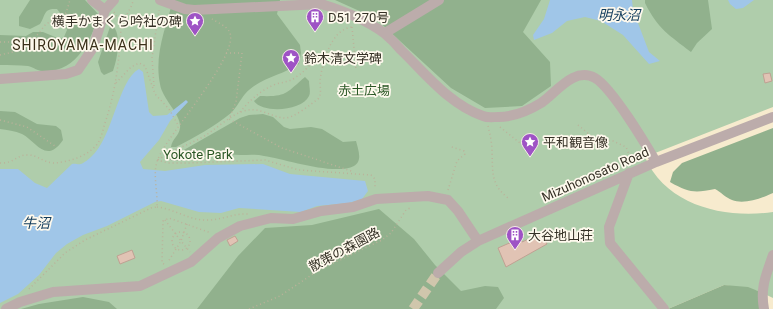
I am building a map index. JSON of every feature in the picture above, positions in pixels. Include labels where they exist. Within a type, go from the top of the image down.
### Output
[{"type":"street","points":[[0,79],[66,74],[78,70],[93,48],[110,6],[92,0]]},
{"type":"street","points":[[160,0],[185,9],[321,4],[356,16],[385,34],[446,94],[466,108],[485,117],[505,117],[524,112],[542,102],[572,78],[583,75],[595,78],[610,94],[656,162]]},
{"type":"street","points":[[385,34],[439,0]]},
{"type":"street","name":"Mizuhonosato Road","points":[[438,273],[461,252],[478,241],[625,175],[773,117]]},
{"type":"street","points":[[625,175],[609,227],[610,242],[664,309]]},
{"type":"street","points":[[6,309],[20,302],[53,292],[140,286],[191,262],[220,237],[240,226],[271,218],[293,219],[321,211],[354,207],[376,199],[428,196],[445,200],[458,211],[478,241]]},
{"type":"street","points":[[764,309],[762,296],[764,280],[773,255]]},
{"type":"path","points":[[0,55],[26,49],[46,24],[66,13],[70,0]]},
{"type":"path","points":[[0,163],[8,163],[23,155],[30,154],[47,163],[56,163],[75,159],[98,144],[116,83],[120,57],[122,24],[133,0]]},
{"type":"path","points":[[154,88],[152,58],[160,0]]},
{"type":"path","points":[[110,6],[122,24]]},
{"type":"path","points":[[158,207],[156,168],[157,160],[162,148],[209,86],[226,53],[231,37],[229,31],[210,17],[205,9]]},
{"type":"path","points":[[356,16],[352,27],[356,70]]},
{"type":"path","points":[[239,112],[249,110],[260,111],[284,118],[290,117],[318,99],[321,96],[320,82],[324,59],[335,35],[344,28],[352,27]]},
{"type":"path","points":[[0,42],[29,42],[33,40]]},
{"type":"path","points":[[226,53],[242,53],[236,102],[229,119]]},
{"type":"path","points":[[157,160],[170,152],[200,139],[239,112],[252,97],[276,84],[290,81],[298,76],[313,61],[327,53]]},
{"type":"path","points":[[116,83],[131,67],[139,63],[145,66],[161,102],[169,109],[179,126]]},
{"type":"path","points":[[485,117],[520,143]]},
{"type":"path","points":[[485,117],[489,127],[492,151],[492,171],[499,191],[508,198]]},
{"type":"path","points":[[229,119],[282,148],[358,174]]},
{"type":"path","points":[[0,120],[27,127],[55,146]]},
{"type":"path","points":[[578,125],[596,140],[613,141],[626,147],[630,157],[625,175]]},
{"type":"path","points":[[445,200],[457,161],[465,154],[464,151],[449,146]]},
{"type":"path","points":[[157,160],[168,163],[265,160],[299,170],[371,175],[375,179],[376,199]]},
{"type":"path","name":"散策の森園路","points":[[250,309],[280,296],[320,270],[382,240],[391,233],[406,210],[418,205]]},
{"type":"path","points":[[20,302],[22,296],[65,253],[85,240],[151,208],[170,208],[189,217],[208,220],[238,213],[250,214]]},
{"type":"path","points":[[165,220],[169,218],[213,233],[208,238]]},
{"type":"path","points":[[165,220],[163,221],[162,263],[166,265],[181,241],[187,224]]},
{"type":"path","points":[[165,220],[191,254],[188,256]]},
{"type":"path","points":[[175,234],[184,232]]},
{"type":"path","points":[[175,234],[172,242],[176,249],[183,251],[190,245],[191,239],[184,232]]},
{"type":"green space","name":"Yokote Park","points":[[0,0],[773,0],[773,107],[645,157],[655,174],[667,187],[682,198],[699,206],[717,211],[736,213],[755,214],[773,212],[773,298],[758,291],[724,285],[668,309],[0,309]]},
{"type":"green space","points":[[30,0],[85,0],[99,15],[92,35],[80,54],[64,67],[42,71],[28,66],[0,65],[0,35],[26,36],[33,32],[43,32],[60,39],[64,37],[67,30],[57,9],[47,11],[40,24],[30,29],[19,26],[19,17]]},
{"type":"green space","points":[[173,0],[280,0],[277,14],[300,45],[301,53],[299,64],[257,84],[245,94],[233,111],[225,118],[204,132],[176,147],[171,147],[179,131],[180,123],[164,95],[160,84],[159,73],[162,41]]},
{"type":"green space","points":[[335,0],[541,0],[523,32],[550,62],[551,86],[522,106],[485,108],[451,88],[375,18]]},
{"type":"green space","points":[[645,0],[708,0],[712,29],[697,43],[691,52],[670,36],[659,25],[650,12]]},
{"type":"green space","points":[[111,24],[117,33],[118,46],[113,71],[104,75],[101,72],[98,62]]},
{"type":"green space","points":[[305,77],[309,81],[310,94],[305,101],[299,105],[291,108],[274,109],[265,108],[254,101],[260,96],[276,96],[286,93]]},
{"type":"green space","points":[[0,111],[15,112],[37,124],[56,126],[61,130],[63,140],[51,151],[41,149],[22,134],[0,129]]},
{"type":"green space","points":[[263,114],[273,117],[284,127],[290,129],[311,127],[322,129],[343,142],[356,141],[359,155],[357,164],[345,169],[322,168],[261,155],[221,154],[179,161],[168,159],[240,118],[249,115]]},
{"type":"green space","points":[[773,128],[773,193],[764,197],[742,202],[730,199],[715,189],[692,191],[670,182],[673,172],[682,163]]},
{"type":"green space","points":[[379,209],[414,239],[435,265],[461,291],[485,286],[498,287],[504,298],[496,309],[197,309],[238,256],[265,228],[312,225]]},
{"type":"green space","points":[[724,285],[748,287],[758,291],[762,309],[668,309]]},
{"type":"green space","points":[[83,297],[109,302],[117,309],[21,309],[39,304]]},
{"type":"water","name":"明永沼","points":[[550,0],[632,0],[633,10],[649,52],[660,61],[649,64],[623,35],[601,21],[585,17],[567,21],[552,33],[534,40],[533,35],[544,19]]},
{"type":"water","points":[[728,0],[754,0],[743,8],[736,9]]},
{"type":"water","name":"牛沼","points":[[139,69],[143,72],[149,112],[153,116],[167,115],[186,100],[188,102],[170,121],[159,140],[140,162],[143,169],[165,171],[205,165],[263,164],[290,174],[365,181],[368,191],[362,199],[349,203],[317,206],[301,212],[239,208],[221,213],[199,212],[161,201],[155,202],[107,226],[83,235],[67,244],[56,253],[39,275],[18,294],[0,303],[0,169],[18,169],[35,183],[47,188],[72,164],[81,164],[86,161],[99,148],[126,85],[132,75]]},
{"type":"building","points":[[770,73],[772,81],[765,83],[763,74]]},
{"type":"building","name":"大谷地山荘","points":[[542,233],[547,244],[506,267],[498,248],[521,238],[522,242]]},
{"type":"building","points":[[235,236],[238,241],[230,246],[227,240]]},
{"type":"building","points":[[132,250],[135,258],[120,264],[117,256]]},
{"type":"tunnel","points":[[413,309],[438,273]]},
{"type":"place","name":"D51 270号","points":[[315,32]]},
{"type":"place","name":"横手かまくら吟社の碑","points":[[195,36]]},
{"type":"place","name":"鈴木清文学碑","points":[[291,73]]},
{"type":"place","name":"平和観音像","points":[[530,157]]},
{"type":"place","name":"大谷地山荘","points":[[515,250]]},
{"type":"district","name":"SHIROYAMA-MACHI","points":[[83,45]]},
{"type":"park label","name":"赤土広場","points":[[364,90]]}]
